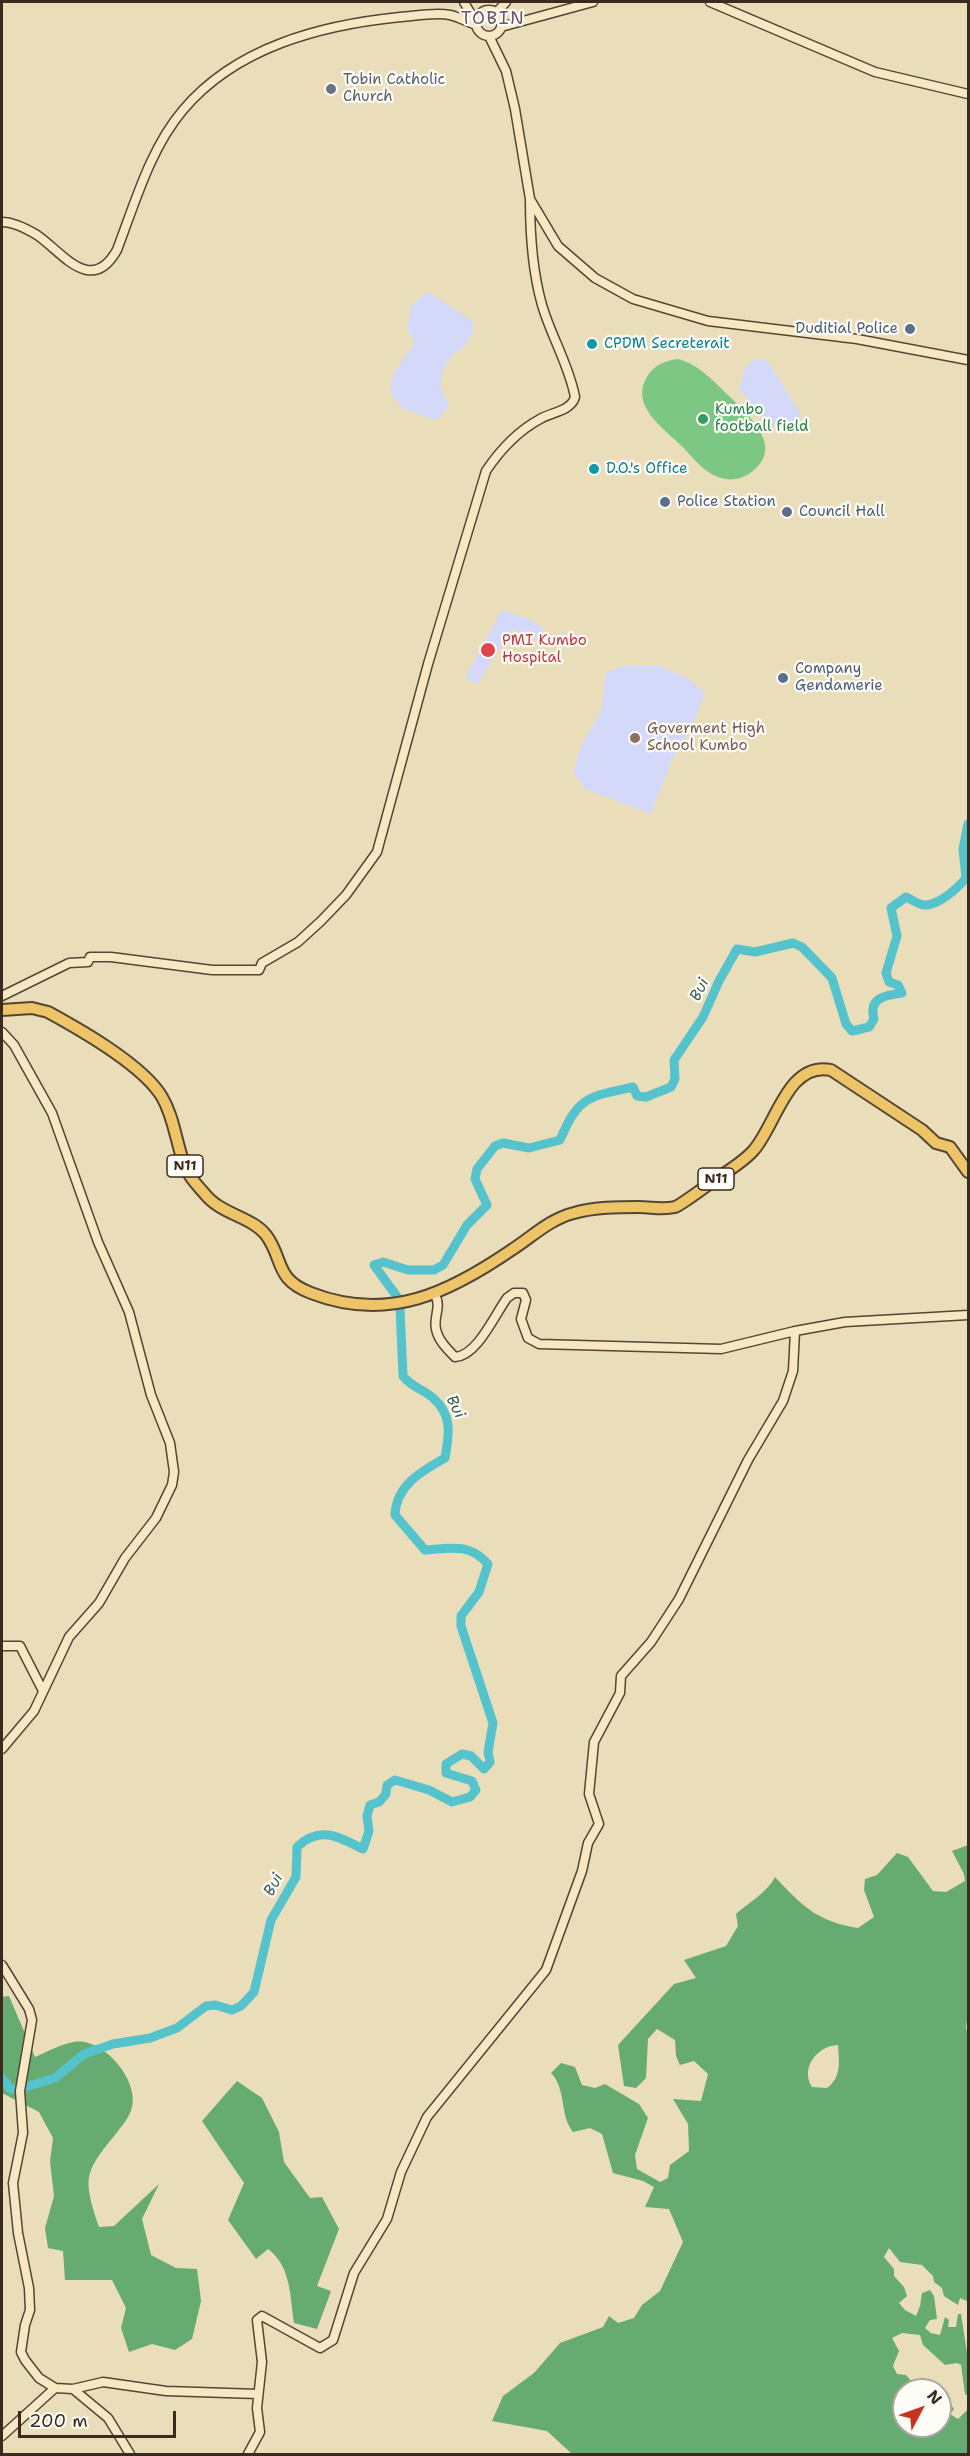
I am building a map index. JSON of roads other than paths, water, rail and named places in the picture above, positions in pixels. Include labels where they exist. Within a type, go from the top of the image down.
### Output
[{"type":"highway","name":"N11","points":[[2,1010],[32,1008],[48,1012],[138,1070],[162,1097],[189,1175],[221,1210],[260,1229],[267,1236],[284,1274],[295,1284],[308,1292],[343,1303],[386,1306],[435,1295],[512,1250],[550,1222],[572,1213],[596,1209],[642,1207],[658,1209],[678,1206],[752,1152],[771,1126],[794,1083],[822,1068],[831,1070],[922,1130],[936,1143],[950,1147],[969,1172]]},
{"type":"street","points":[[464,2],[480,33],[489,36],[501,27],[593,2]]},
{"type":"street","points":[[496,13],[506,2]]},
{"type":"street","points":[[710,2],[876,72],[969,94]]},
{"type":"street","points":[[476,24],[483,12],[496,13],[501,19],[501,27]]},
{"type":"street","points":[[2,222],[12,223],[37,235],[70,264],[82,269],[96,269],[110,262],[117,250],[154,156],[171,126],[198,95],[233,67],[251,56],[289,40],[359,21],[448,15],[476,24]]},
{"type":"street","points":[[2,996],[69,963],[88,962],[90,957],[111,957],[212,970],[259,970],[262,963],[298,942],[321,921],[372,862],[384,830],[420,691],[486,471],[498,452],[529,426],[546,416],[568,408],[574,401],[574,393],[543,306],[534,270],[530,236],[530,199],[515,109],[506,71],[489,36]]},
{"type":"street","points":[[530,199],[543,224],[574,262],[608,287],[633,299],[708,321],[808,332],[969,360]]},
{"type":"street","points":[[2,1032],[14,1046],[52,1113],[98,1242],[129,1312],[151,1395],[170,1443],[174,1472],[172,1485],[156,1518],[125,1558],[99,1603],[69,1637],[27,1721],[2,1749]]},
{"type":"street","points":[[435,1295],[439,1307],[435,1327],[443,1344],[455,1358],[464,1357],[474,1349],[507,1298],[514,1293],[523,1293],[526,1300],[521,1319],[528,1338],[539,1344],[721,1349],[795,1331],[845,1322],[969,1315]]},
{"type":"street","points":[[248,2454],[260,2432],[258,2394],[261,2362],[257,2320],[262,2316],[320,2348],[333,2340],[354,2272],[387,2219],[401,2172],[427,2117],[546,1970],[582,1871],[588,1843],[599,1824],[589,1794],[594,1742],[620,1693],[621,1676],[651,1642],[679,1599],[748,1460],[783,1401],[793,1371],[795,1331]]},
{"type":"street","points":[[2,1646],[20,1646],[43,1691]]},
{"type":"street","points":[[2,1965],[29,2009],[32,2020],[20,2087],[23,2133],[13,2183],[30,2310],[21,2352],[39,2378],[55,2388],[73,2389],[103,2382],[166,2391],[183,2389],[258,2394]]},
{"type":"street","points":[[2,2436],[55,2388]]},
{"type":"street","points":[[73,2389],[108,2418],[130,2454]]},
{"type":"waterway","name":"Bui","points":[[2,2078],[10,2089],[19,2089],[55,2078],[84,2054],[113,2044],[150,2038],[177,2028],[206,2006],[215,2005],[232,2010],[241,2006],[254,1992],[271,1920],[296,1877],[297,1847],[314,1836],[330,1835],[363,1849],[369,1831],[367,1816],[370,1805],[379,1802],[386,1794],[387,1785],[395,1780],[429,1790],[452,1802],[470,1797],[476,1790],[472,1781],[446,1773],[446,1764],[462,1754],[471,1756],[484,1769],[490,1762],[488,1752],[493,1723],[461,1626],[461,1616],[479,1592],[488,1564],[474,1553],[459,1548],[425,1550],[395,1515],[396,1504],[405,1487],[419,1474],[445,1458],[448,1426],[447,1418],[439,1405],[403,1376],[398,1298],[374,1265],[383,1262],[408,1270],[434,1270],[443,1265],[467,1225],[487,1205],[475,1179],[477,1169],[495,1146],[503,1143],[529,1148],[560,1140],[579,1107],[586,1101],[605,1093],[633,1087],[637,1096],[646,1097],[671,1087],[675,1079],[674,1060],[703,1017],[737,949],[755,952],[793,943],[802,947],[832,978],[846,1024],[852,1031],[869,1027],[874,1019],[873,1006],[876,1002],[884,997],[902,993],[898,985],[889,982],[886,973],[897,936],[891,908],[906,897],[922,905],[935,903],[947,896],[966,878],[963,849],[968,824]]},
{"type":"place","name":"Tobin Catholic Church","points":[[331,89]]},
{"type":"place","name":"Duditial Police","points":[[910,329]]},
{"type":"place","name":"CPDM Secreterait","points":[[592,344]]},
{"type":"place","name":"Kumbo football field","points":[[703,419]]},
{"type":"place","name":"D.O.'s Office","points":[[594,469]]},
{"type":"place","name":"Police Station","points":[[665,502]]},
{"type":"place","name":"Council Hall","points":[[787,512]]},
{"type":"place","name":"PMI Kumbo Hospital","points":[[488,650]]},
{"type":"place","name":"Company Gendamerie","points":[[783,678]]},
{"type":"place","name":"Goverment High School Kumbo","points":[[635,738]]},
{"type":"district","name":"TOBIN","points":[[493,19]]}]
